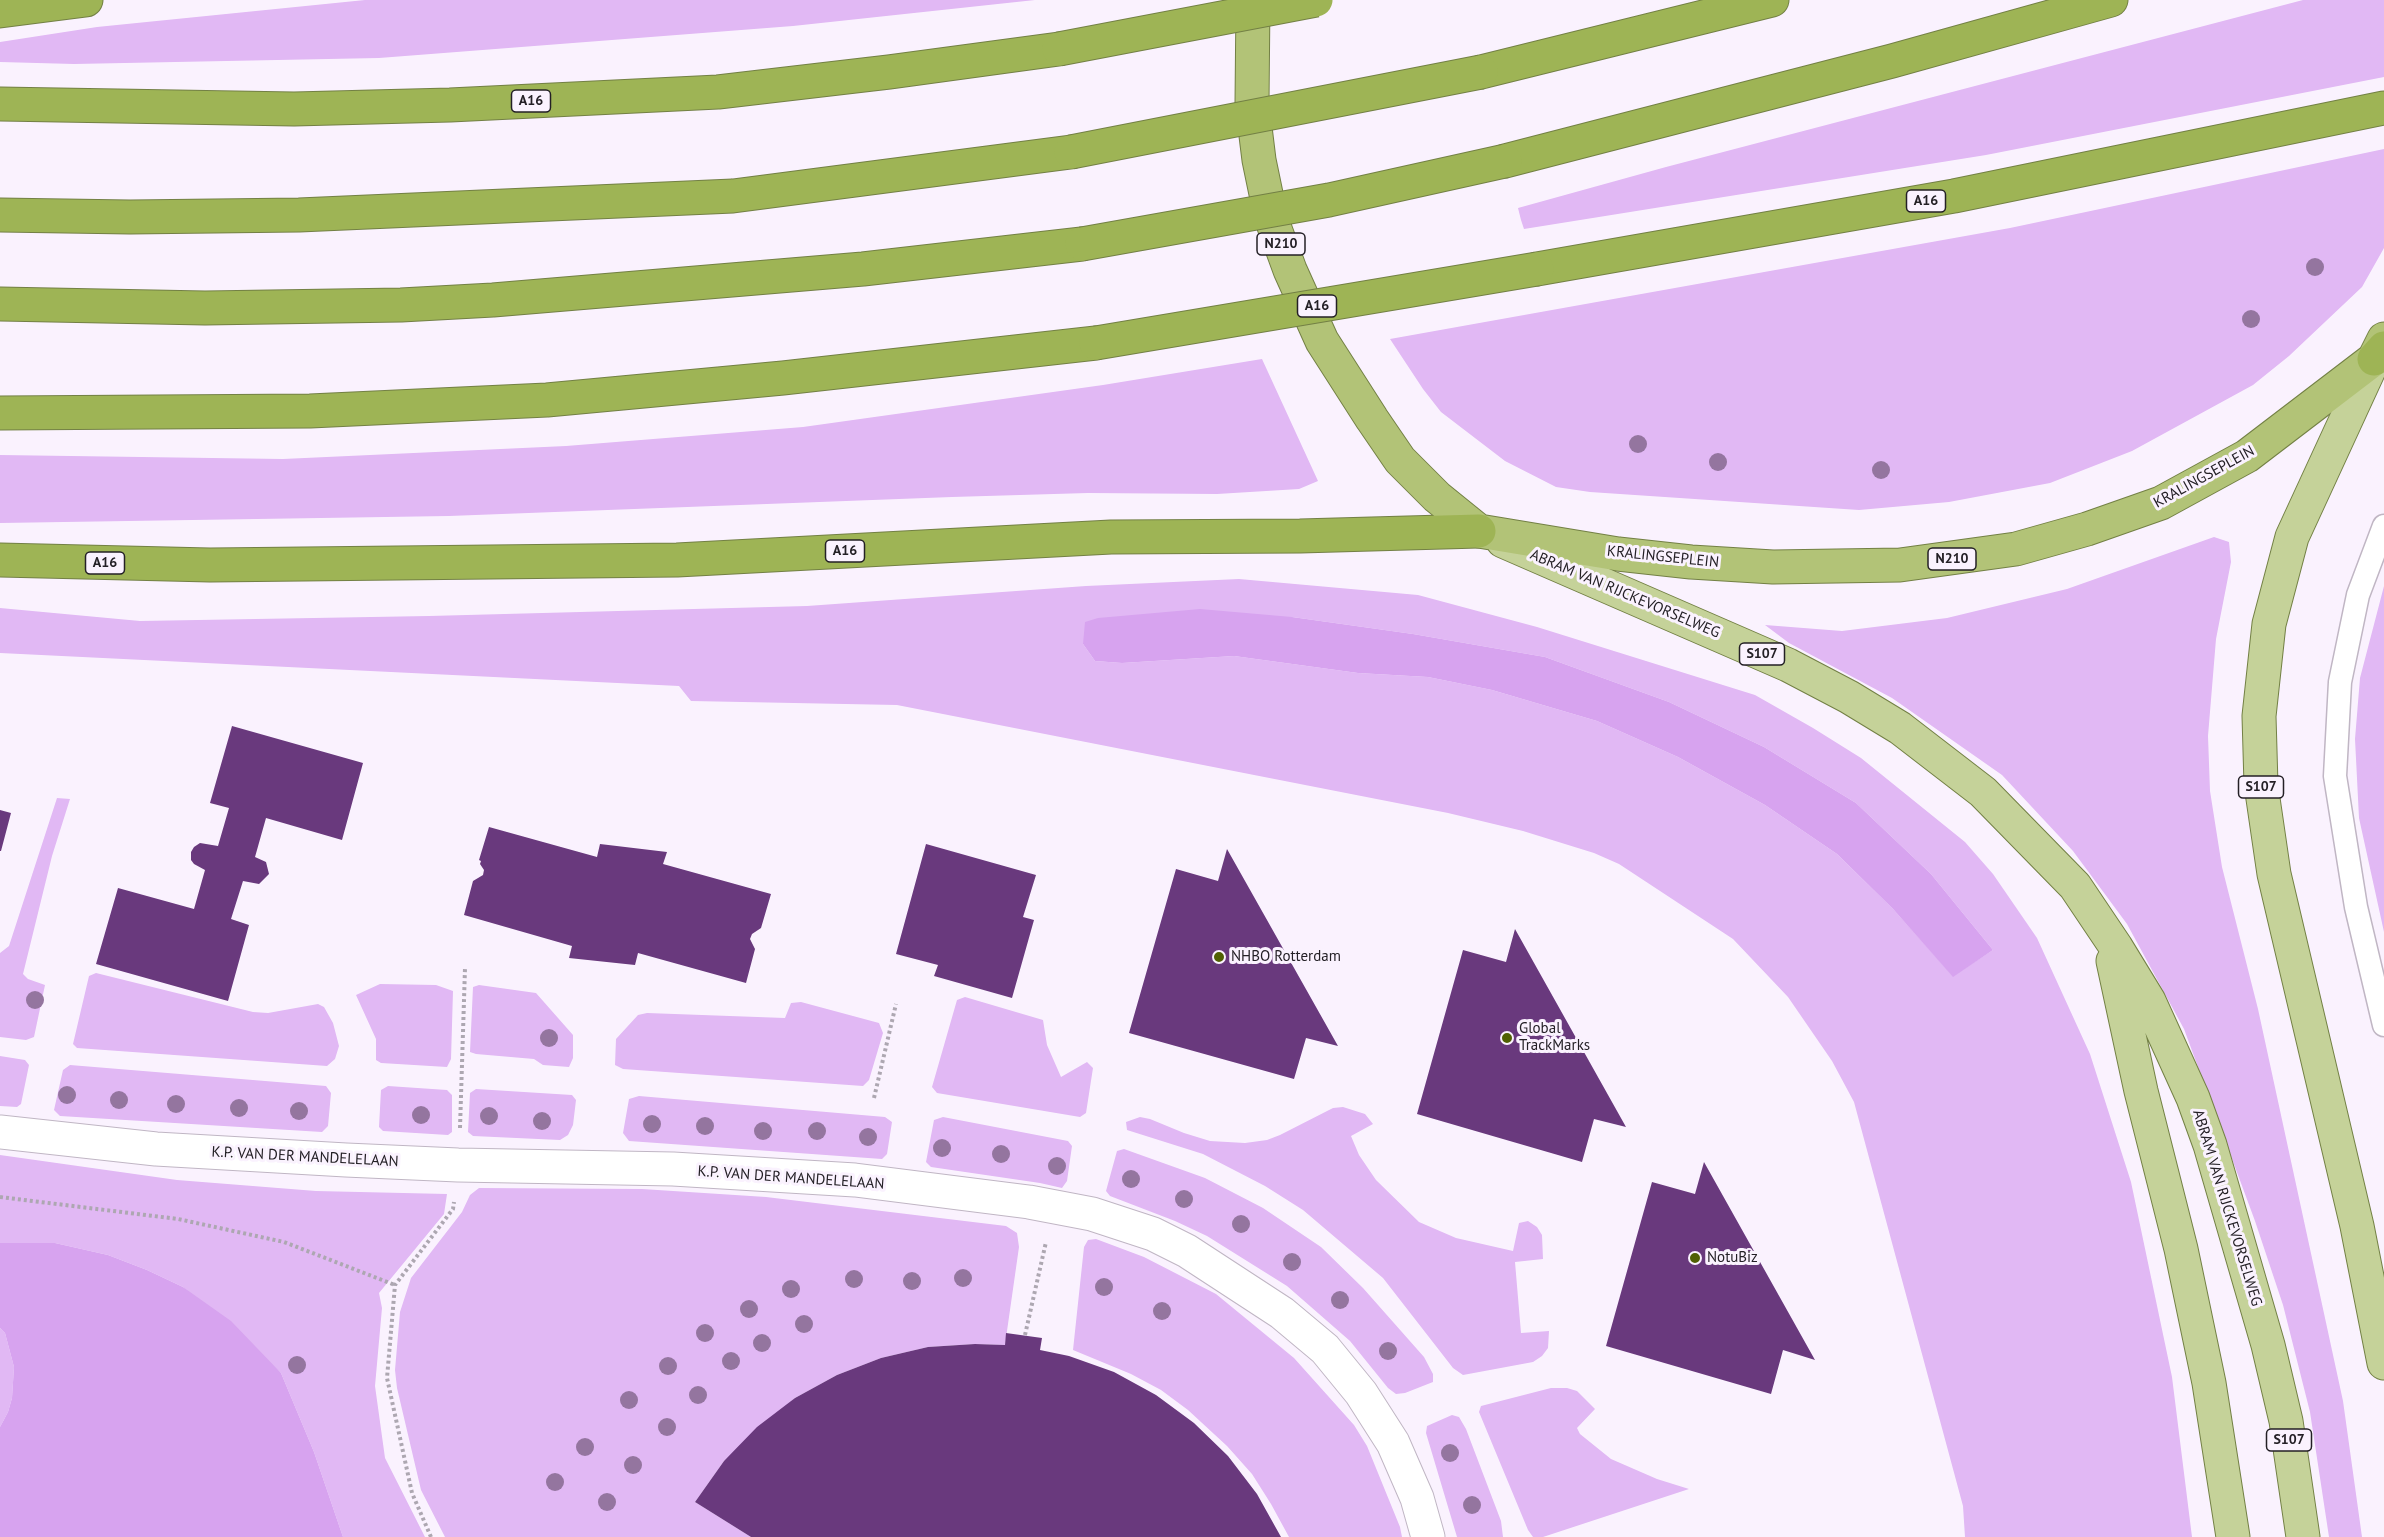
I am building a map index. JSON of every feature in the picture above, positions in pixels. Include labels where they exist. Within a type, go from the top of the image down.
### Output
[{"type":"highway","points":[[0,11],[86,0]]},
{"type":"highway","name":"KRALINGSEPLEIN","points":[[1253,0],[1252,103],[1259,160],[1271,218],[1290,270],[1322,340],[1400,460],[1437,497],[1479,531],[1618,554],[1691,562],[1773,567],[1900,565],[2016,549],[2087,529],[2161,503],[2247,456],[2381,355]]},
{"type":"highway","name":"A16","points":[[0,104],[294,109],[450,105],[718,92],[1059,49],[1316,0]]},
{"type":"highway","points":[[0,215],[130,217],[299,215],[734,196],[1071,152],[1480,72],[1772,0]]},
{"type":"highway","points":[[0,304],[205,308],[401,305],[863,269],[1082,244],[1329,200],[1505,161],[1892,61],[2110,0]]},
{"type":"highway","name":"A16","points":[[0,413],[310,411],[546,400],[783,378],[1096,343],[1954,196],[2384,108]]},
{"type":"highway","name":"A16","points":[[0,560],[210,565],[677,560],[1111,537],[1299,536],[1479,531]]},
{"type":"main road","name":"S107","points":[[2381,355],[2292,537],[2270,624],[2259,716],[2261,785],[2274,874],[2357,1226],[2384,1363]]},
{"type":"main road","name":"ABRAM VAN RIJCKEVORSELWEG","points":[[1479,531],[1788,665],[1849,697],[1900,728],[1951,766],[1991,800],[2075,886],[2148,1001],[2193,1098],[2210,1145],[2268,1344],[2286,1421],[2303,1537]]},
{"type":"main road","points":[[2104,930],[2118,980],[2141,1091],[2184,1260],[2210,1394],[2233,1537]]},
{"type":"street","name":"K.P. VAN DER MANDELELAAN","points":[[0,1132],[156,1149],[458,1165],[673,1170],[855,1180],[1092,1214],[1143,1230],[1187,1251],[1282,1313],[1325,1349],[1361,1393],[1393,1443],[1417,1498],[1428,1537]]},
{"type":"lane","points":[[2384,526],[2358,595],[2340,682],[2335,777],[2356,906],[2384,1025]]},
{"type":"path","points":[[431,1537],[412,1493],[387,1378],[395,1285],[453,1209],[458,1165],[465,968]]},
{"type":"path","points":[[874,1098],[896,1004]]},
{"type":"path","points":[[0,1197],[178,1219],[284,1242],[395,1285]]},
{"type":"path","points":[[1025,1335],[1054,1207]]},
{"type":"shaded area","points":[[365,0],[1035,0],[793,26],[379,58],[74,64],[0,62],[0,42],[97,27]]},
{"type":"shaded area","points":[[2303,0],[2384,0],[2384,77],[1986,155],[1524,229],[1521,220],[1518,208]]},
{"type":"shaded area","points":[[2384,149],[2384,248],[2362,287],[2289,356],[2253,385],[2132,451],[2050,483],[1949,502],[1859,510],[1590,492],[1556,487],[1505,461],[1441,412],[1390,339],[2010,228]]},
{"type":"shaded area","points":[[1262,359],[1318,481],[1299,489],[1217,494],[1088,493],[952,497],[449,516],[0,523],[0,455],[283,459],[566,446],[803,427],[1103,385]]},
{"type":"shaded area","points":[[2214,537],[2229,542],[2231,562],[2216,639],[2208,736],[2210,791],[2222,867],[2258,1009],[2343,1401],[2362,1537],[2329,1537],[2310,1412],[2283,1305],[2255,1221],[2184,1029],[2127,924],[2073,851],[2002,775],[1892,698],[1789,643],[1765,625],[1842,631],[1947,618],[2067,589]]},
{"type":"shaded area","points":[[1239,579],[1418,595],[1537,627],[1755,695],[1861,758],[1965,842],[1993,874],[2037,938],[2090,1054],[2131,1182],[2172,1377],[2192,1537],[1965,1537],[1963,1506],[1854,1102],[1832,1061],[1788,997],[1733,939],[1619,864],[1594,853],[1523,831],[1448,813],[897,705],[691,701],[679,686],[0,653],[0,608],[140,621],[429,616],[807,606],[1086,586]],"holes":[[[1292,617],[1413,634],[1545,657],[1669,702],[1764,747],[1856,803],[1931,874],[1993,950],[1953,976],[1893,909],[1837,854],[1765,805],[1678,757],[1597,721],[1492,690],[1428,677],[1358,673],[1234,656],[1122,663],[1095,661],[1083,644]]]},
{"type":"shaded area","points":[[2384,586],[2384,932],[2359,818],[2355,739],[2360,678]]},
{"type":"shaded area","points":[[1200,609],[1292,617],[1413,634],[1545,657],[1669,702],[1764,747],[1856,803],[1931,874],[1993,950],[1953,977],[1893,909],[1837,854],[1765,805],[1678,757],[1597,721],[1492,690],[1428,677],[1358,673],[1234,656],[1122,663],[1095,661],[1083,644],[1085,622],[1098,618]]},
{"type":"shaded area","points":[[57,798],[70,799],[52,856],[23,974],[28,979],[45,985],[34,1037],[26,1040],[0,1037],[0,953],[9,946]]},
{"type":"shaded area","points":[[96,973],[253,1012],[268,1013],[318,1004],[324,1007],[333,1023],[339,1046],[335,1059],[327,1066],[77,1048],[73,1044],[89,976]]},
{"type":"shaded area","points":[[380,984],[436,985],[453,991],[451,1059],[447,1067],[381,1063],[376,1060],[376,1039],[356,995]]},
{"type":"shaded area","points":[[479,985],[536,993],[573,1035],[573,1058],[569,1067],[543,1065],[534,1059],[470,1052],[473,987]]},
{"type":"shaded area","points":[[965,997],[1043,1020],[1047,1045],[1061,1077],[1087,1062],[1093,1068],[1086,1113],[1080,1117],[937,1093],[932,1087],[957,1000]]},
{"type":"shaded area","points":[[801,1002],[879,1023],[883,1033],[869,1080],[863,1086],[623,1069],[615,1065],[616,1039],[638,1015],[647,1013],[785,1018],[791,1003]]},
{"type":"shaded area","points":[[0,1056],[25,1060],[29,1065],[21,1104],[17,1107],[0,1106]]},
{"type":"shaded area","points":[[70,1065],[326,1086],[331,1093],[328,1126],[322,1132],[60,1116],[54,1110],[63,1070]]},
{"type":"shaded area","points":[[388,1086],[447,1090],[452,1095],[452,1132],[448,1135],[383,1131],[379,1127],[381,1090]]},
{"type":"shaded area","points":[[476,1089],[572,1095],[576,1100],[573,1125],[568,1135],[560,1140],[473,1136],[468,1132],[470,1093]]},
{"type":"shaded area","points":[[639,1096],[885,1117],[892,1122],[887,1154],[882,1159],[629,1141],[623,1133],[629,1099]]},
{"type":"shaded area","points":[[1343,1107],[1365,1114],[1373,1124],[1351,1136],[1359,1155],[1376,1180],[1419,1222],[1456,1238],[1513,1251],[1519,1223],[1528,1221],[1537,1227],[1542,1235],[1543,1259],[1515,1262],[1521,1333],[1549,1331],[1548,1348],[1542,1356],[1533,1362],[1463,1375],[1453,1368],[1383,1278],[1303,1210],[1265,1186],[1203,1154],[1127,1130],[1126,1122],[1140,1117],[1210,1141],[1245,1143],[1267,1140],[1333,1108]]},
{"type":"shaded area","points":[[943,1117],[1068,1141],[1072,1146],[1067,1181],[1062,1188],[931,1167],[926,1162],[934,1120]]},
{"type":"shaded area","points":[[1124,1149],[1205,1178],[1263,1208],[1321,1247],[1363,1288],[1424,1357],[1433,1374],[1433,1382],[1405,1393],[1396,1394],[1388,1388],[1350,1341],[1287,1286],[1207,1236],[1110,1196],[1106,1191],[1117,1151]]},
{"type":"shaded area","points":[[0,1155],[177,1180],[316,1191],[447,1194],[444,1214],[379,1293],[382,1308],[375,1386],[385,1458],[425,1537],[343,1537],[314,1452],[281,1373],[183,1287],[108,1255],[55,1243],[0,1243]]},
{"type":"shaded area","points":[[479,1188],[642,1189],[766,1197],[1006,1226],[1017,1233],[1019,1247],[1005,1345],[928,1347],[881,1358],[837,1375],[795,1398],[724,1461],[695,1502],[751,1537],[445,1537],[421,1490],[397,1388],[395,1370],[400,1312],[411,1278],[462,1212],[470,1195]]},
{"type":"shaded area","points":[[1096,1239],[1144,1257],[1216,1294],[1294,1358],[1354,1425],[1367,1446],[1402,1537],[1289,1537],[1252,1474],[1227,1446],[1188,1410],[1161,1390],[1131,1374],[1073,1350],[1084,1247],[1088,1240]]},
{"type":"shaded area","points":[[0,1243],[55,1243],[108,1255],[183,1287],[231,1321],[281,1373],[314,1452],[343,1537],[0,1537],[0,1427],[12,1398],[14,1367],[5,1333],[0,1328]]},
{"type":"shaded area","points":[[0,1328],[5,1333],[14,1367],[12,1398],[0,1427]]},
{"type":"shaded area","points":[[1551,1388],[1567,1388],[1577,1391],[1595,1409],[1577,1428],[1580,1434],[1611,1459],[1657,1479],[1689,1489],[1543,1537],[1533,1537],[1528,1530],[1479,1412],[1481,1406]]},
{"type":"shaded area","points":[[1452,1415],[1459,1417],[1466,1429],[1501,1521],[1503,1537],[1457,1537],[1426,1433],[1427,1426]]},
{"type":"building","points":[[232,726],[363,763],[342,840],[266,818],[255,857],[266,862],[269,874],[259,884],[243,881],[231,919],[249,925],[228,1001],[96,964],[118,888],[194,909],[205,870],[194,864],[191,860],[191,852],[200,843],[218,846],[229,808],[210,803]]},
{"type":"building","points":[[0,810],[11,813],[1,851],[0,851]]},
{"type":"building","points":[[489,827],[597,857],[600,844],[667,852],[663,864],[771,894],[761,928],[752,934],[750,939],[755,949],[746,983],[638,953],[635,965],[569,958],[572,946],[464,915],[473,881],[483,875],[484,870],[479,860]]},
{"type":"building","points":[[926,844],[1036,875],[1023,917],[1034,920],[1012,998],[934,976],[938,965],[896,954]]},
{"type":"building","name":"NHBO Rotterdam","points":[[1227,849],[1338,1046],[1306,1038],[1294,1079],[1129,1033],[1176,869],[1218,881]]},
{"type":"building","name":"Global TrackMarks","points":[[1515,929],[1626,1127],[1594,1119],[1582,1162],[1417,1114],[1463,950],[1506,962]]},
{"type":"building","name":"NotuBiz","points":[[1704,1162],[1815,1360],[1783,1350],[1771,1394],[1606,1346],[1652,1182],[1695,1194]]},
{"type":"building","points":[[1006,1333],[1042,1338],[1040,1350],[1069,1356],[1114,1372],[1156,1395],[1194,1423],[1228,1456],[1257,1494],[1281,1537],[751,1537],[695,1502],[724,1461],[757,1427],[795,1398],[837,1375],[881,1358],[928,1347],[1005,1345]]},
{"type":"place","name":"NHBO Rotterdam","points":[[1219,957]]},
{"type":"place","name":"Global TrackMarks","points":[[1507,1038]]},
{"type":"place","name":"NotuBiz","points":[[1695,1258]]}]
